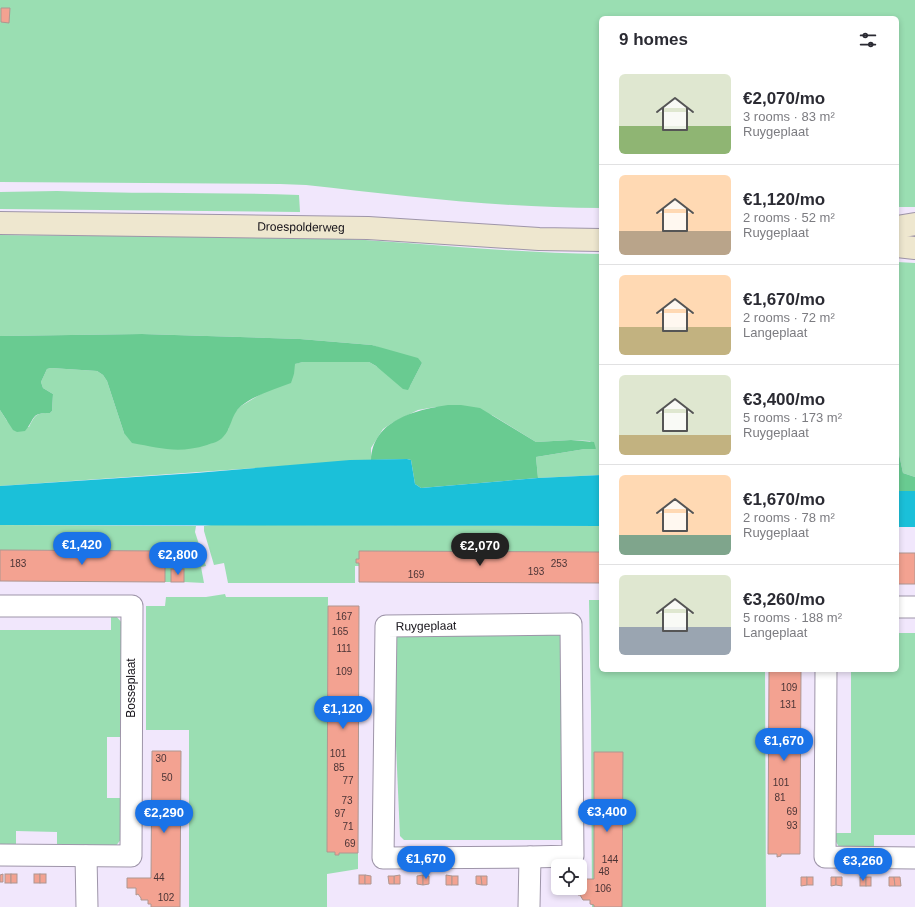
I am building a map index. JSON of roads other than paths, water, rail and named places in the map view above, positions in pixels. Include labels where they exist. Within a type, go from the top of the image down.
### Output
[{"type":"main road","name":"Droespolderweg","points":[[0,223],[368,228],[539,239],[599,240]]},
{"type":"main road","points":[[899,227],[915,224]]},
{"type":"main road","points":[[899,246],[915,248]]},
{"type":"street","name":"Bosseplaat","points":[[0,606],[132,606],[131,856],[0,855]]},
{"type":"street","points":[[899,607],[915,607]]},
{"type":"street","name":"Ruygeplaat","points":[[571,624],[573,856],[530,857],[383,858],[386,626],[571,624]]},
{"type":"street","points":[[826,672],[825,857],[915,858]]},
{"type":"street","points":[[86,856],[87,907]]},
{"type":"street","points":[[529,907],[530,857]]},
{"type":"water","points":[[350,460],[411,460],[415,484],[421,488],[538,478],[599,475],[599,526],[0,525],[0,486],[196,473]]},
{"type":"water","points":[[899,491],[915,491],[915,527],[899,527]]}]
